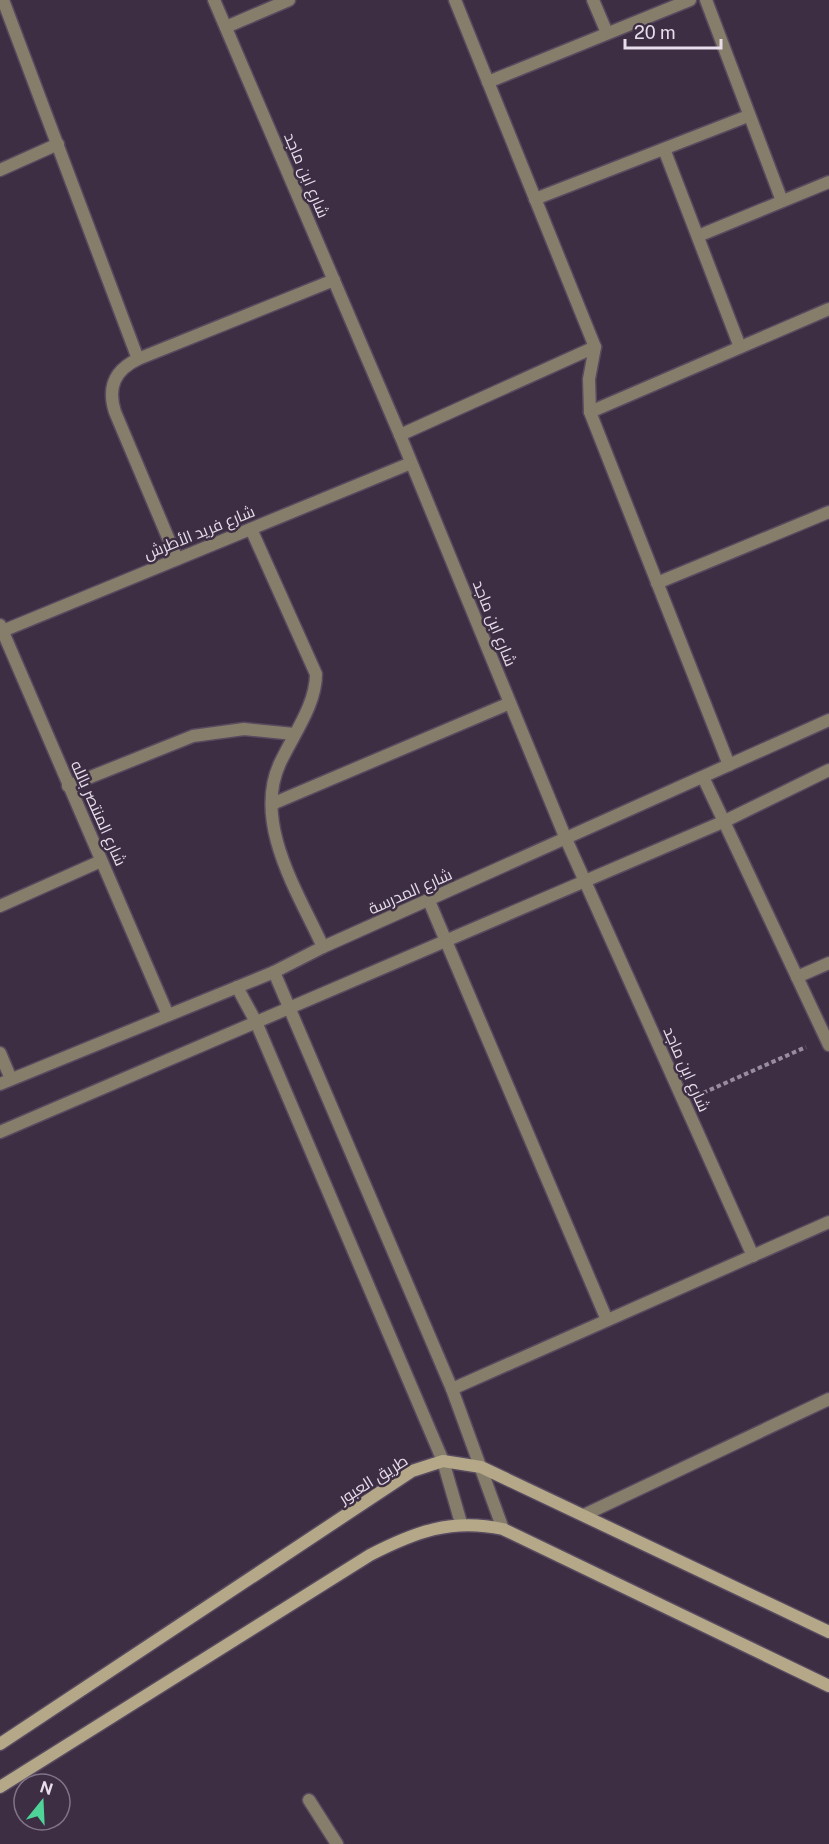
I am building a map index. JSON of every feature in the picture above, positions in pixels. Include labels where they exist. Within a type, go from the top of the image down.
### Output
[{"type":"street","points":[[3,0],[138,359]]},
{"type":"street","name":"شارع ابن ماجد","points":[[214,0],[400,435],[566,839],[753,1256]]},
{"type":"street","points":[[226,27],[289,0]]},
{"type":"street","points":[[456,0],[595,347],[589,379],[590,411],[729,765]]},
{"type":"street","points":[[593,0],[607,33]]},
{"type":"street","points":[[488,82],[690,0]]},
{"type":"street","points":[[706,0],[782,201]]},
{"type":"street","points":[[535,199],[748,116]]},
{"type":"street","points":[[0,170],[58,144]]},
{"type":"street","points":[[664,149],[740,347]]},
{"type":"street","points":[[698,236],[829,182]]},
{"type":"street","points":[[177,559],[111,399],[112,386],[117,374],[126,365],[138,359],[334,280]]},
{"type":"street","points":[[590,411],[829,309]]},
{"type":"street","points":[[400,435],[595,347]]},
{"type":"street","name":"شارع فريد الأطرش","points":[[1,629],[411,463]]},
{"type":"street","points":[[657,584],[829,512]]},
{"type":"street","points":[[251,529],[316,674],[316,687],[278,767],[272,804],[274,830],[282,856],[322,947]]},
{"type":"street","name":"شارع المنتصر بالله","points":[[1,629],[168,1015]]},
{"type":"street","points":[[272,804],[510,703]]},
{"type":"street","name":"شارع المدرسة","points":[[6,1082],[273,972],[322,947],[829,720]]},
{"type":"street","points":[[68,786],[193,736],[244,729],[294,734]]},
{"type":"street","points":[[0,1132],[725,821],[829,770]]},
{"type":"street","points":[[703,777],[827,1042]]},
{"type":"street","points":[[0,906],[101,861]]},
{"type":"street","points":[[429,901],[607,1320]]},
{"type":"street","points":[[797,977],[829,963]]},
{"type":"street","points":[[273,972],[452,1389],[503,1529]]},
{"type":"street","points":[[237,987],[256,1022],[443,1461],[461,1523]]},
{"type":"street","points":[[0,1053],[6,1082]]},
{"type":"street","points":[[452,1389],[829,1222]]},
{"type":"street","points":[[584,1515],[829,1400]]},
{"type":"street","name":"طريق العبور","points":[[0,1744],[412,1471],[443,1461],[458,1461],[481,1467],[829,1632]]},
{"type":"street","points":[[0,1787],[370,1555],[400,1539],[430,1529],[461,1523],[503,1529],[829,1686]]},
{"type":"street","points":[[309,1800],[337,1844]]},
{"type":"path","points":[[684,1101],[827,1042]]}]
